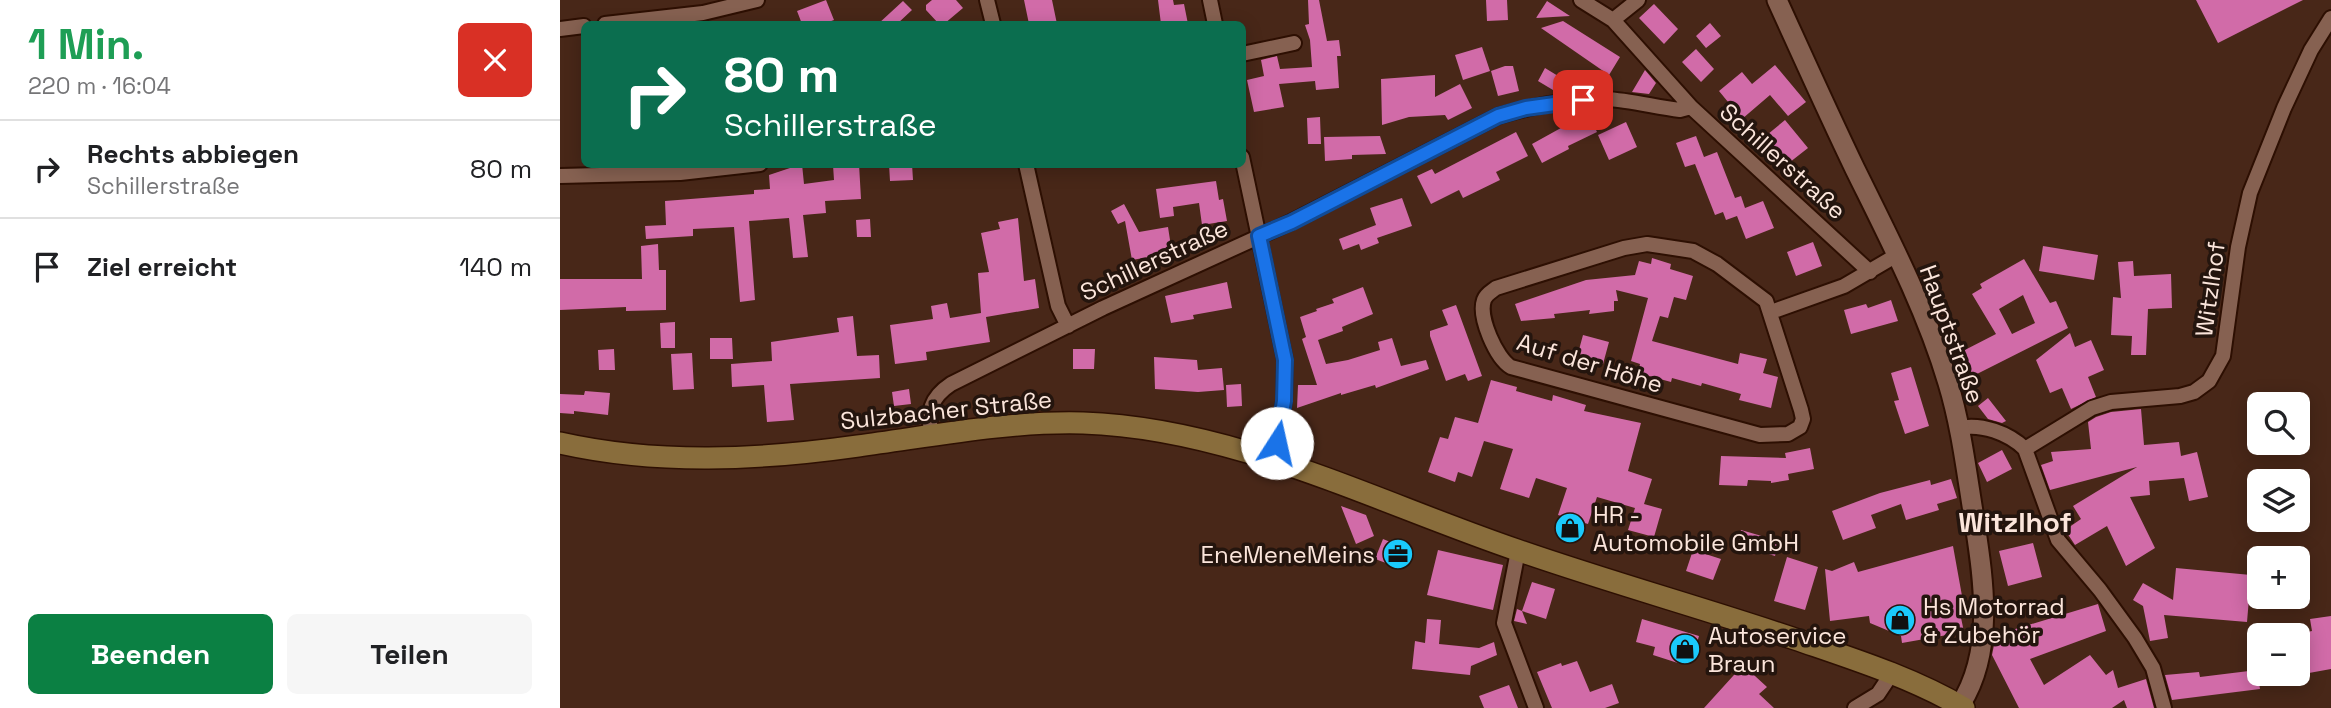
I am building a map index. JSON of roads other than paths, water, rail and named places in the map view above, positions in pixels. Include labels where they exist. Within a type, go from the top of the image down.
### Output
[{"type":"main road","name":"Sulzbacher Straße","points":[[560,443],[616,454],[708,459],[853,447],[1028,424],[1129,426],[1218,445],[1273,461],[1518,551],[1742,621],[1892,673],[1962,707]]},
{"type":"street","points":[[632,21],[703,13],[757,0]]},
{"type":"street","points":[[987,0],[992,21]]},
{"type":"street","points":[[1210,0],[1215,21]]},
{"type":"street","points":[[1581,0],[1613,20],[1691,107]]},
{"type":"street","points":[[1613,20],[1638,0]]},
{"type":"street","name":"Hauptstraße","points":[[1777,0],[1897,255],[1948,383],[1959,428],[1983,574],[1982,644],[1976,671],[1962,707]]},
{"type":"street","name":"Witzlhof","points":[[2025,449],[2092,408],[2111,402],[2180,396],[2194,392],[2209,381],[2224,356],[2238,247],[2250,192],[2311,50],[2331,18]]},
{"type":"street","points":[[560,29],[581,26]]},
{"type":"street","points":[[1246,53],[1294,43]]},
{"type":"street","name":"Schillerstraße","points":[[931,435],[930,406],[939,392],[1068,326],[1292,222],[1498,116],[1526,108],[1607,99],[1680,110],[1691,107],[1870,272]]},
{"type":"street","points":[[560,176],[680,173],[724,168]]},
{"type":"street","points":[[1027,168],[1058,306],[1068,326]]},
{"type":"street","points":[[1244,168],[1285,360],[1284,401],[1273,461]]},
{"type":"street","name":"Auf der Höhe","points":[[1647,244],[1693,251],[1717,264],[1766,301],[1771,312],[1803,419],[1800,427],[1788,434],[1775,436],[1760,435],[1511,367],[1502,361],[1497,352],[1484,319],[1483,305],[1486,296],[1496,288],[1623,248],[1647,244]]},
{"type":"street","points":[[1771,312],[1844,286],[1897,255]]},
{"type":"street","points":[[1959,428],[1970,426],[1997,432],[2016,439],[2025,449],[2058,540],[2100,590],[2135,638],[2153,668],[2164,708]]},
{"type":"street","points":[[1518,551],[1504,623],[1536,708]]},
{"type":"street","points":[[1855,708],[1878,694],[1892,673]]},
{"type":"place","name":"HR - Automobile GmbH","points":[[1570,528]]},
{"type":"place","name":"EneMeneMeins","points":[[1398,554]]},
{"type":"place","name":"Hs Motorrad & Zubehör","points":[[1900,620]]},
{"type":"place","name":"Autoservice Braun","points":[[1685,649]]},
{"type":"district","name":"Witzlhof","points":[[2015,522]]}]
